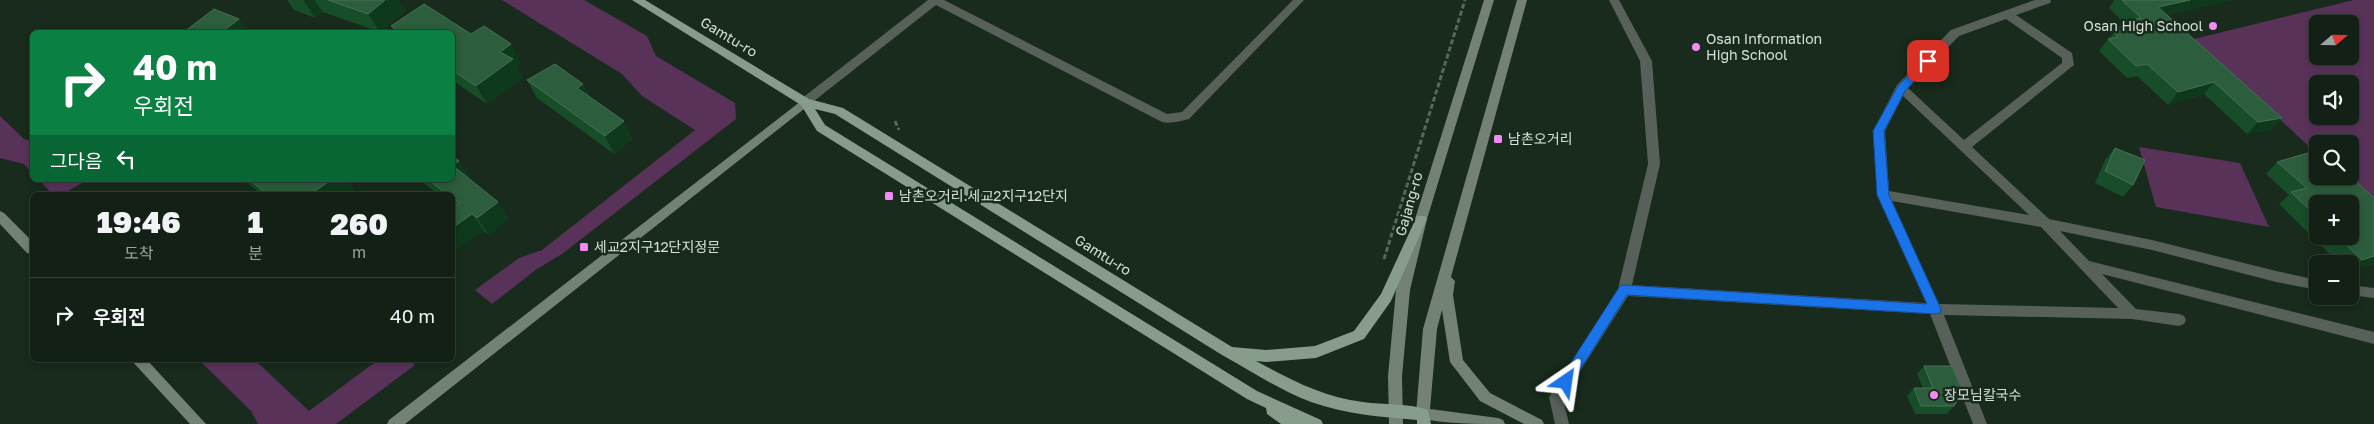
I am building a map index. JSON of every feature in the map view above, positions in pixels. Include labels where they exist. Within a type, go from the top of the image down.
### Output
[{"type":"main road","name":"Gamtu-ro","points":[[637,0],[805,102],[840,111],[1227,351],[1294,387],[1326,401],[1395,418],[1424,419]]},
{"type":"main road","name":"Gajang-ro","points":[[1395,418],[1395,376],[1403,290],[1421,219],[1489,0]]},
{"type":"main road","points":[[1498,424],[1424,419],[1430,329],[1522,0]]},
{"type":"main road","name":"Gamtu-ro","points":[[805,102],[820,128],[1252,395],[1316,424]]},
{"type":"main road","points":[[394,424],[805,102]]},
{"type":"main road","points":[[0,216],[30,247]]},
{"type":"main road","points":[[1227,351],[1266,356],[1316,352],[1359,335],[1386,297],[1421,219]]},
{"type":"main road","points":[[1450,253],[1446,295],[1457,362],[1485,397],[1537,424]]},
{"type":"main road","points":[[140,362],[199,424]]},
{"type":"main road","points":[[1252,395],[1292,424]]},
{"type":"street","points":[[805,102],[935,0],[1166,119],[1185,116],[1299,0]]},
{"type":"street","points":[[1562,424],[1556,397],[1624,290],[1654,164],[1646,61],[1614,0]]},
{"type":"street","points":[[1980,424],[1935,309],[1883,195],[1879,131],[1901,88],[1955,33],[2046,0]]},
{"type":"street","points":[[1964,147],[2068,65],[2068,56],[2007,14]]},
{"type":"street","points":[[1901,88],[2043,221],[2132,314]]},
{"type":"street","points":[[1883,195],[2043,221],[2202,256],[2293,281],[2309,284]]},
{"type":"street","points":[[2086,265],[2374,338]]},
{"type":"street","points":[[1624,290],[1935,309],[2132,314],[2179,320]]},
{"type":"street","points":[[2359,291],[2374,293]]},
{"type":"path","points":[[1382,268],[1466,0]]},
{"type":"path","points":[[895,121],[903,135]]},
{"type":"shaded area","points":[[502,0],[584,0],[647,36],[656,56],[735,103],[736,119],[562,254],[537,269],[492,304],[475,290],[519,258],[542,250],[695,130],[642,96],[622,74]]},
{"type":"shaded area","points":[[2354,0],[2374,0],[2374,207],[2351,185],[2359,185],[2359,135],[2309,135],[2309,147],[2194,39]]},
{"type":"shaded area","points":[[0,116],[24,139],[30,140],[30,171],[24,164],[0,158]]},
{"type":"shaded area","points":[[2139,147],[2240,163],[2269,227],[2156,207]]},
{"type":"shaded area","points":[[41,182],[82,183],[66,192],[50,192]]},
{"type":"shaded area","points":[[201,362],[257,362],[309,411],[375,362],[412,362],[415,365],[336,424],[258,424],[251,411]]},
{"type":"building","points":[[328,0],[385,0],[368,14]]},
{"type":"building","points":[[2122,0],[2190,0],[2158,7],[2282,118],[2258,122],[2214,82],[2178,92],[2147,64],[2136,66],[2108,39],[2118,37],[2114,33],[2128,29],[2122,23],[2141,18]]},
{"type":"building","points":[[424,4],[471,34],[484,26],[511,44],[500,52],[513,59],[476,86],[455,72],[455,30],[397,30],[391,26]]},
{"type":"building","points":[[214,9],[239,19],[225,30],[187,30]]},
{"type":"building","points":[[555,64],[583,84],[577,88],[624,121],[605,136],[527,80]]},
{"type":"building","points":[[2115,148],[2145,160],[2133,185],[2105,171]]},
{"type":"building","points":[[2309,153],[2309,185],[2359,184],[2374,198],[2374,256],[2362,260],[2359,255],[2346,245],[2359,245],[2359,195],[2309,195],[2309,209],[2291,192],[2307,188],[2277,162]]},
{"type":"building","points":[[455,167],[498,202],[477,218],[472,214],[455,226],[455,206],[459,203],[455,200],[455,192],[444,192],[432,182],[455,182]]},
{"type":"building","points":[[252,182],[328,182],[313,192],[264,192]]},
{"type":"building","points":[[1924,366],[1952,366],[1963,392],[1954,406],[1921,406],[1914,388],[1933,388]]},
{"type":"place","name":"Osan High School","points":[[2213,26]]},
{"type":"place","name":"Osan Information High School","points":[[1696,47]]},
{"type":"place","name":"남촌오거리","points":[[1498,139]]},
{"type":"place","name":"남촌오거리.세교2지구12단지","points":[[889,196]]},
{"type":"place","name":"세교2지구12단지정문","points":[[584,247]]},
{"type":"place","name":"장모님칼국수","points":[[1934,395]]},
{"type":"route","points":[[1566,382],[1624,290],[1935,309],[1883,195],[1879,131],[1901,88],[1928,61]]}]
